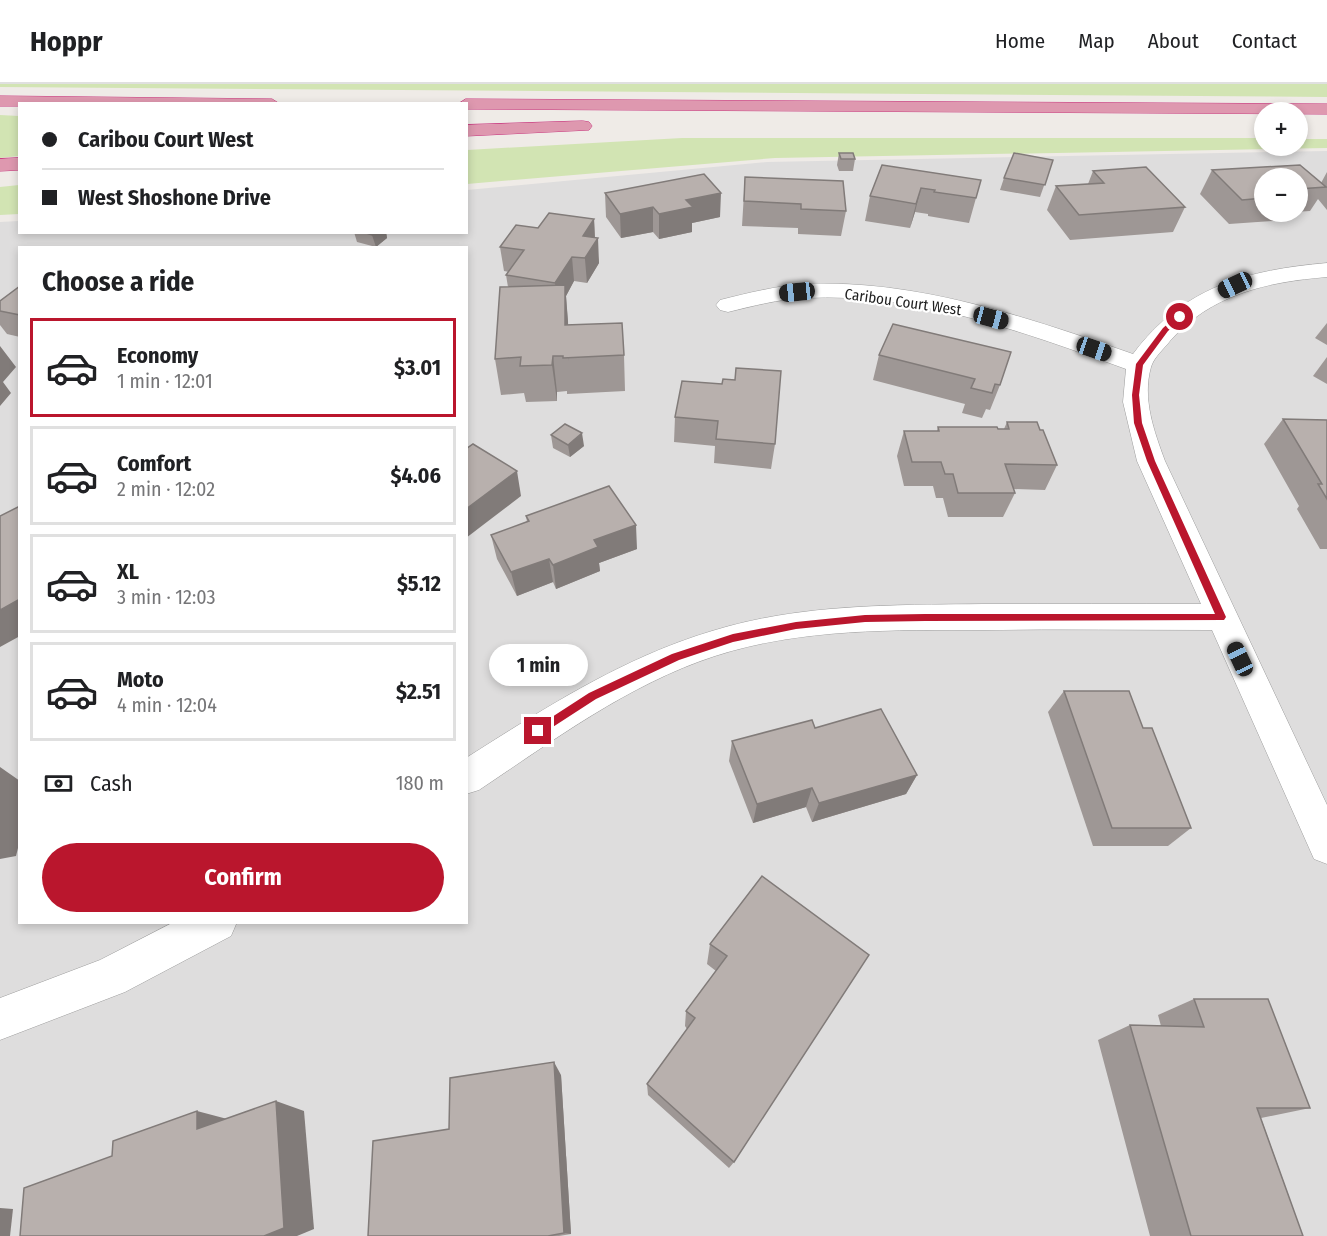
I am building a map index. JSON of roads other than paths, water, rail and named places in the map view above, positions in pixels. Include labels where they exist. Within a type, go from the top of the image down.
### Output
[{"type":"highway","points":[[0,101],[91,102]]},
{"type":"highway","points":[[468,105],[1327,109]]},
{"type":"highway","points":[[648,123],[801,116],[910,117],[977,106]]},
{"type":"highway","points":[[468,131],[601,125]]},
{"type":"highway","points":[[0,165],[18,164]]},
{"type":"street","points":[[1327,270],[1285,273],[1235,285],[1195,304],[1166,329],[1139,364],[1136,395],[1138,423],[1151,461],[1327,846]]},
{"type":"street","name":"Caribou Court West","points":[[728,304],[812,291],[861,293],[920,301],[972,312],[1049,333],[1139,364]]},
{"type":"street","points":[[468,777],[592,696],[675,657],[733,638],[796,626],[865,619],[1221,617]]},
{"type":"street","points":[[0,1019],[110,977],[213,924]]}]
